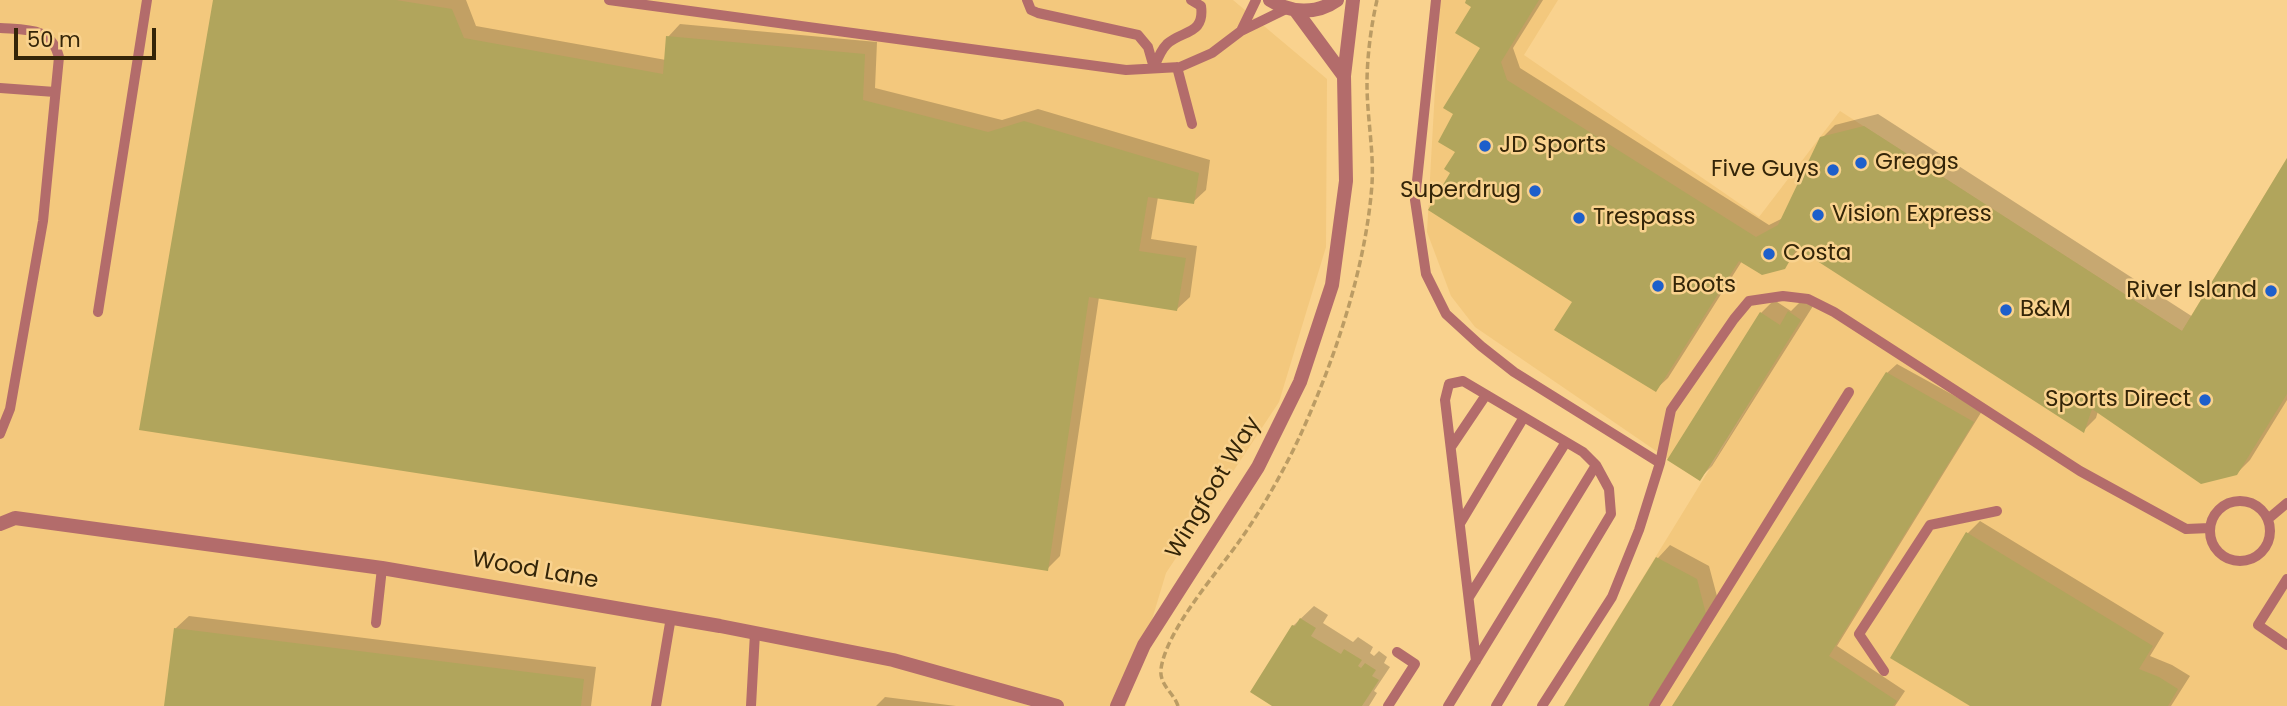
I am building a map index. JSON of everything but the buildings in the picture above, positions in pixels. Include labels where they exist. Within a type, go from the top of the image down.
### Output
[{"type":"street","points":[[1269,0],[1291,10],[1314,10],[1337,0]]},
{"type":"street","name":"Wingfoot Way","points":[[1117,706],[1144,645],[1258,467],[1300,382],[1332,285],[1346,181],[1344,76],[1353,0]]},
{"type":"street","points":[[1291,10],[1344,76]]},
{"type":"street","name":"Wood Lane","points":[[0,524],[15,518],[382,568],[671,617],[893,660],[1057,706]]},
{"type":"lane","points":[[97,312],[147,0]]},
{"type":"lane","points":[[609,0],[1126,71],[1177,67],[1212,53],[1241,31],[1291,10]]},
{"type":"lane","points":[[1027,0],[1031,10],[1038,13],[1138,35],[1155,52],[1154,68]]},
{"type":"lane","points":[[1155,52],[1199,24],[1201,6],[1191,0]]},
{"type":"lane","points":[[1241,31],[1256,0]]},
{"type":"lane","points":[[1436,0],[1415,200],[1426,274],[1446,314],[1492,355],[1514,372],[1660,463]]},
{"type":"lane","points":[[0,28],[23,29],[46,35],[55,43],[59,57],[43,221],[0,434]]},
{"type":"lane","points":[[1177,67],[1192,124]]},
{"type":"lane","points":[[0,88],[55,92]]},
{"type":"lane","points":[[1542,706],[1612,597],[1639,530],[1660,463],[1671,410],[1749,300],[1783,296],[1808,299],[1834,312],[2080,471],[2186,529],[2210,528]]},
{"type":"lane","points":[[1476,661],[1445,400],[1449,384],[1463,381],[1583,452],[1596,465],[1609,489],[1611,514],[1496,706]]},
{"type":"lane","points":[[1654,706],[1849,392]]},
{"type":"lane","points":[[1451,447],[1486,395]]},
{"type":"lane","points":[[1461,522],[1524,417]]},
{"type":"lane","points":[[1469,597],[1566,442]]},
{"type":"lane","points":[[1448,706],[1596,465]]},
{"type":"lane","points":[[2232,502],[2249,502],[2262,510],[2268,519],[2269,539],[2262,552],[2243,561],[2226,558],[2217,551],[2210,528],[2214,515],[2221,507],[2232,502]]},
{"type":"lane","points":[[2268,519],[2287,503]]},
{"type":"lane","points":[[1884,671],[1859,634],[1930,526],[1997,511]]},
{"type":"lane","points":[[376,623],[382,568]]},
{"type":"lane","points":[[2287,579],[2258,625],[2287,645]]},
{"type":"lane","points":[[656,706],[671,617]]},
{"type":"lane","points":[[751,706],[755,633]]},
{"type":"lane","points":[[1388,706],[1415,664],[1397,652]]},
{"type":"shaded area","points":[[0,0],[1233,0],[1327,79],[1326,247],[1279,402],[1166,573],[1126,706],[0,706]]},
{"type":"shaded area","points":[[1440,0],[1558,0],[1524,55],[1759,217],[1840,111],[2182,331],[2287,158],[2287,706],[1564,706],[1763,382],[1700,481],[1475,327],[1451,296],[1427,232]]},
{"type":"place","name":"JD Sports","points":[[1485,146]]},
{"type":"place","name":"Greggs","points":[[1861,163]]},
{"type":"place","name":"Five Guys","points":[[1833,170]]},
{"type":"place","name":"Superdrug","points":[[1535,191]]},
{"type":"place","name":"Vision Express","points":[[1818,215]]},
{"type":"place","name":"Trespass","points":[[1579,218]]},
{"type":"place","name":"Costa","points":[[1769,254]]},
{"type":"place","name":"Boots","points":[[1658,286]]},
{"type":"place","name":"River Island","points":[[2271,291]]},
{"type":"place","name":"B&M","points":[[2006,310]]},
{"type":"place","name":"Sports Direct","points":[[2205,400]]}]
